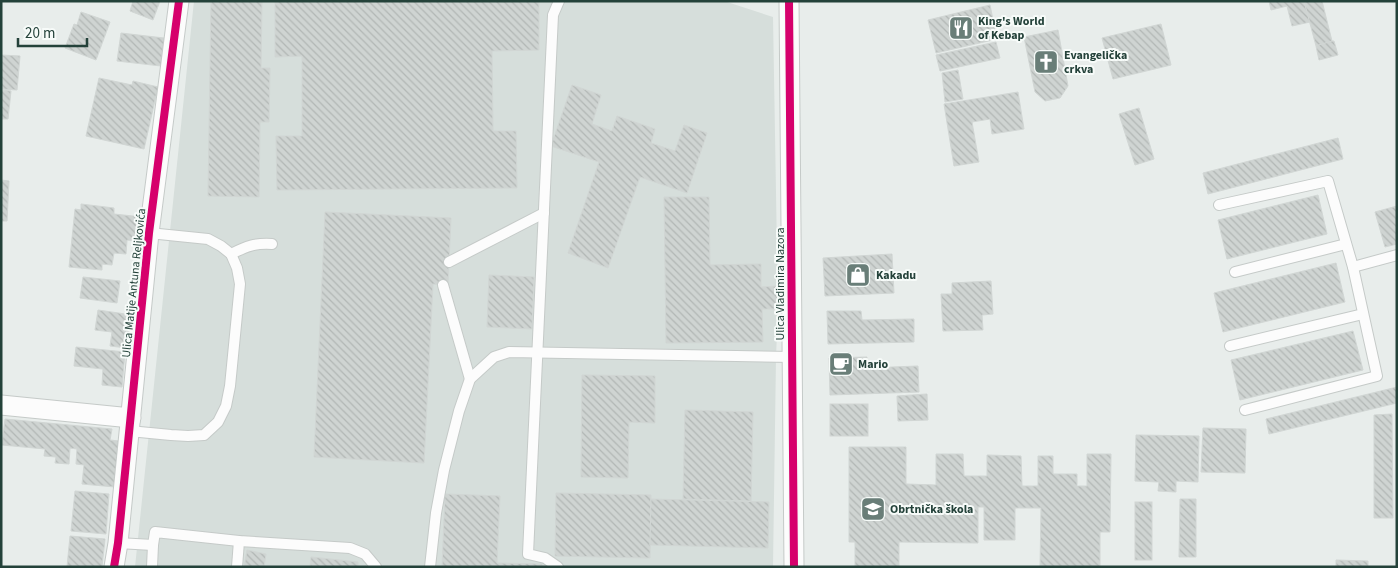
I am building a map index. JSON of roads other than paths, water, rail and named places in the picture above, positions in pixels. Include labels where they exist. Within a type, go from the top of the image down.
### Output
[{"type":"street","name":"Ulica Matije Antuna Reljkovića","points":[[114,567],[149,233],[179,1]]},
{"type":"street","name":"Ulica Vladimira Nazora","points":[[789,1],[794,567]]},
{"type":"street","points":[[1,405],[130,424]]},
{"type":"lane","points":[[558,567],[545,558],[528,554],[553,15],[559,1]]},
{"type":"lane","points":[[1219,205],[1328,181],[1353,267],[1376,376],[1246,410]]},
{"type":"lane","points":[[449,262],[544,213]]},
{"type":"lane","points":[[130,424],[171,436],[204,435],[218,422],[226,406],[230,386],[240,284],[237,268],[231,254],[208,239],[149,233]]},
{"type":"lane","points":[[231,254],[260,243],[272,244]]},
{"type":"lane","points":[[1235,272],[1346,244]]},
{"type":"lane","points":[[1353,267],[1397,255]]},
{"type":"lane","points":[[443,285],[470,379]]},
{"type":"lane","points":[[1230,346],[1363,314]]},
{"type":"lane","points":[[430,567],[436,513],[444,470],[459,412],[470,379],[494,357],[509,352],[538,352],[792,357]]},
{"type":"lane","points":[[152,567],[155,532],[239,541],[350,548],[365,554],[376,567]]},
{"type":"lane","points":[[237,567],[239,541]]},
{"type":"lane","points":[[118,543],[154,545]]},
{"type":"place","name":"King's World of Kebap","points":[[961,28]]},
{"type":"place","name":"Evangelička crkva","points":[[1046,62]]},
{"type":"place","name":"Kakadu","points":[[858,275]]},
{"type":"place","name":"Mario","points":[[841,364]]},
{"type":"place","name":"Obrtnička škola","points":[[873,509]]}]
